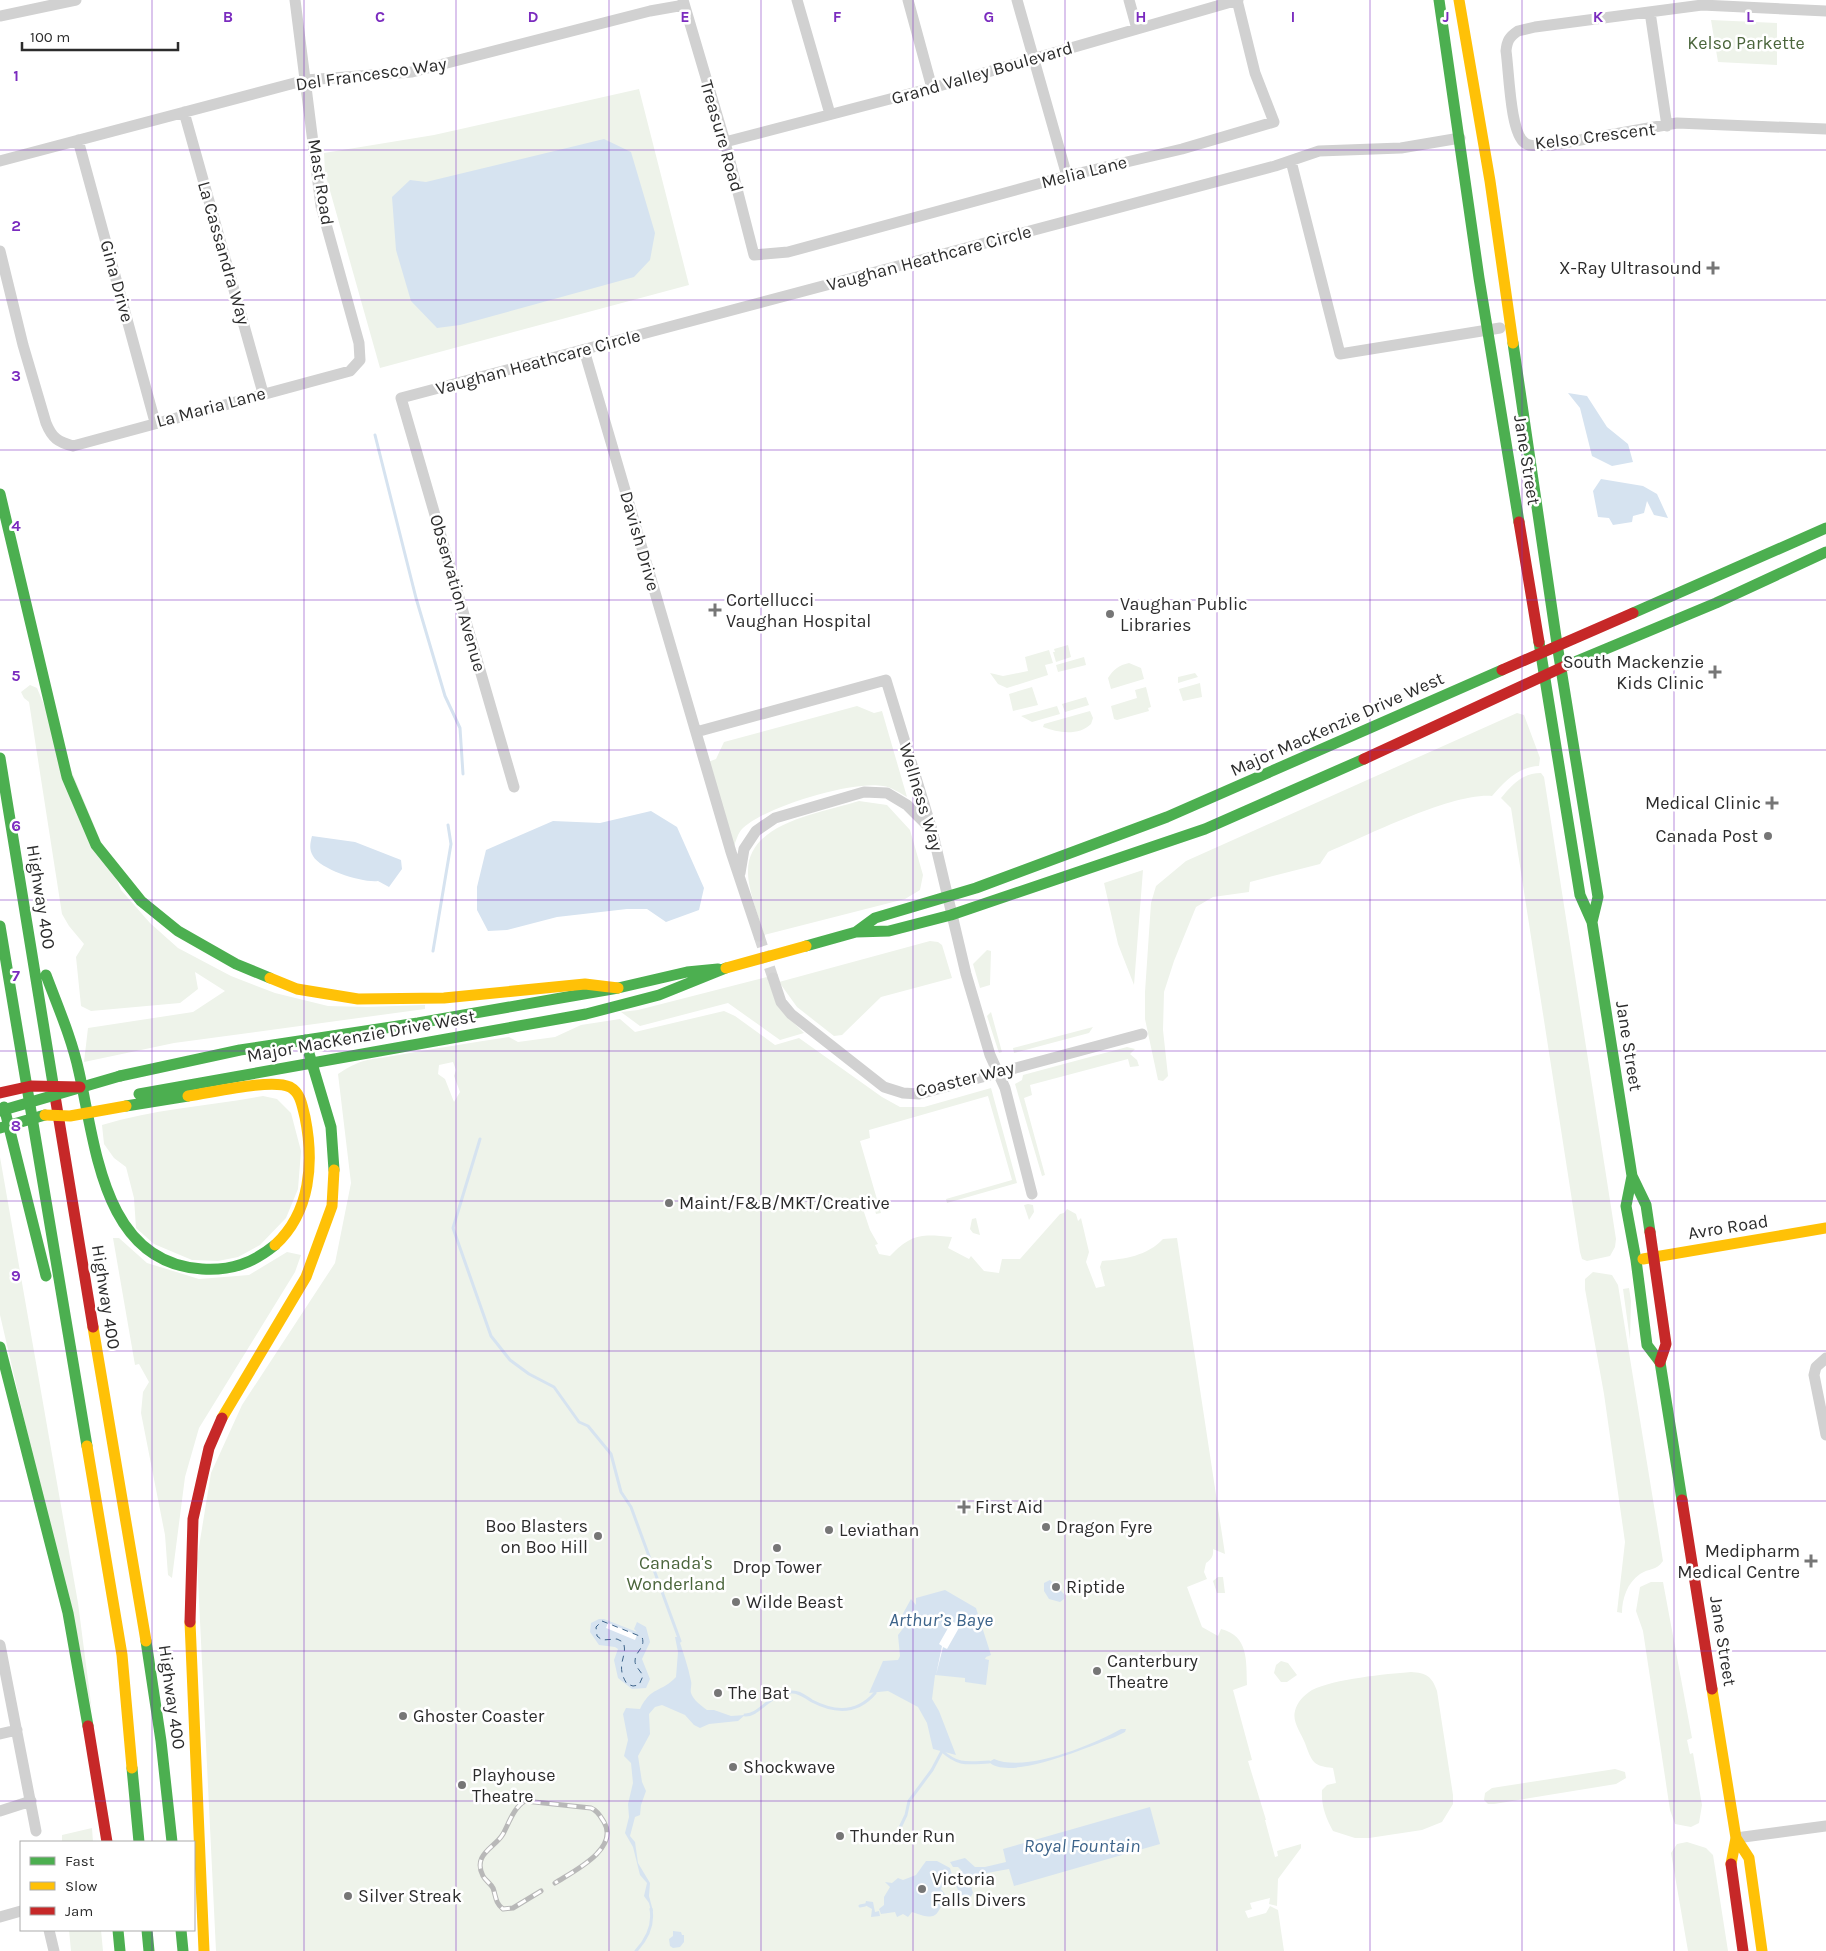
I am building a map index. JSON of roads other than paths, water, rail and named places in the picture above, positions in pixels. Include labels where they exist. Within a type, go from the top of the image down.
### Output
[{"type":"main road","name":"Jane Street","points":[[1439,0],[1488,330],[1580,895],[1592,922],[1632,1176],[1646,1205],[1666,1344],[1660,1362],[1736,1838],[1731,1862],[1743,1951]]},
{"type":"main road","name":"Jane Street","points":[[1459,0],[1494,207],[1557,644],[1598,897],[1592,922]]},
{"type":"main road","points":[[0,494],[67,777],[96,845],[141,901],[178,930],[236,964],[297,989],[367,999],[444,998],[585,984],[618,988]]},
{"type":"main road","name":"Major MacKenzie Drive West","points":[[856,932],[875,918],[950,896],[1167,817],[1557,644],[1826,528]]},
{"type":"main road","name":"Major MacKenzie Drive West","points":[[0,1111],[120,1076],[240,1050],[418,1023],[618,988],[687,972],[726,968],[856,932],[889,931],[951,914],[1205,829],[1431,730],[1562,667],[1716,603],[1826,552]]},
{"type":"main road","name":"Highway 400","points":[[0,758],[110,1428],[139,1593],[161,1741],[172,1841]]},
{"type":"main road","points":[[0,926],[122,1655],[139,1841]]},
{"type":"main road","points":[[31,943],[47,976],[78,1069],[101,1174],[112,1206],[130,1234],[144,1250],[162,1261],[191,1269],[212,1271],[236,1269],[265,1254],[291,1230],[307,1191],[311,1145],[301,1100],[294,1089],[276,1083],[126,1106],[70,1116],[46,1115]]},
{"type":"main road","name":"Major MacKenzie Drive West","points":[[0,1128],[87,1104],[564,1018],[694,985],[726,968]]},
{"type":"main road","points":[[204,1951],[190,1624],[193,1519],[209,1448],[224,1414],[306,1277],[332,1206],[335,1159],[331,1128],[305,1040]]},
{"type":"main road","points":[[0,1093],[31,1086],[80,1087]]},
{"type":"main road","points":[[0,1089],[44,1271],[63,1310]]},
{"type":"main road","name":"Jane Street","points":[[1632,1176],[1626,1206],[1636,1260],[1647,1345],[1660,1362]]},
{"type":"main road","name":"Avro Road","points":[[1636,1260],[1826,1228]]},
{"type":"main road","points":[[0,1347],[68,1613],[102,1801],[107,1841]]},
{"type":"main road","name":"Jane Street","points":[[1736,1838],[1749,1858],[1762,1951]]},
{"type":"main road","points":[[118,1931],[120,1951]]},
{"type":"main road","points":[[147,1931],[149,1951]]},
{"type":"main road","points":[[181,1931],[183,1951]]},
{"type":"street","points":[[0,16],[76,0]]},
{"type":"street","name":"Mast Road","points":[[295,0],[321,206],[359,343],[360,360]]},
{"type":"street","points":[[797,0],[830,114]]},
{"type":"street","points":[[908,0],[932,88]]},
{"type":"street","points":[[1017,0],[1032,60],[1067,176]]},
{"type":"street","points":[[1129,0],[1137,28]]},
{"type":"street","name":"Grand Valley Boulevard","points":[[725,142],[932,88],[1238,0]]},
{"type":"street","name":"Melia Lane","points":[[772,254],[1067,176],[1182,148],[1274,122],[1255,73],[1238,0]]},
{"type":"street","name":"Del Francesco Way","points":[[0,161],[306,80],[412,72],[684,2]]},
{"type":"street","name":"Treasure Road","points":[[684,2],[725,142],[754,255],[772,254]]},
{"type":"street","name":"Kelso Crescent","points":[[1826,11],[1738,3],[1702,5],[1535,27],[1518,31],[1510,36],[1506,51],[1516,131],[1525,144],[1532,146],[1678,123],[1742,124],[1826,129]]},
{"type":"street","points":[[1650,12],[1666,126]]},
{"type":"street","name":"La Cassandra Way","points":[[184,112],[264,394]]},
{"type":"street","name":"Vaughan Heathcare Circle","points":[[401,398],[1330,149],[1385,150],[1460,138]]},
{"type":"street","name":"Gina Drive","points":[[78,140],[155,422]]},
{"type":"street","points":[[1291,161],[1340,354],[1500,328]]},
{"type":"street","name":"La Maria Lane","points":[[0,250],[23,345],[46,423],[51,435],[58,442],[73,446],[155,422],[350,371],[360,360]]},
{"type":"street","name":"Davish Drive","points":[[584,350],[731,852],[740,874]]},
{"type":"street","name":"Observation Avenue","points":[[401,398],[514,787]]},
{"type":"street","name":"Wellness Way","points":[[696,732],[886,680],[932,830],[950,896],[951,914],[997,1072],[1005,1088],[1032,1194]]},
{"type":"street","points":[[759,936],[740,874],[744,849],[756,831],[775,818],[864,792],[887,794],[908,805],[932,830]]},
{"type":"street","name":"Coaster Way","points":[[773,978],[781,1002],[791,1014],[884,1087],[903,1093],[919,1094],[1142,1034]]},
{"type":"street","points":[[1826,1358],[1816,1368],[1814,1376],[1826,1435]]},
{"type":"street","points":[[1,1652],[36,1831]]},
{"type":"street","points":[[0,1734],[17,1730]]},
{"type":"street","points":[[0,1811],[31,1801]]},
{"type":"street","points":[[1736,1838],[1826,1826]]},
{"type":"street","points":[[0,1917],[20,1911]]},
{"type":"street","points":[[49,1931],[54,1951]]},
{"type":"water","points":[[604,139],[631,152],[655,233],[650,260],[634,277],[460,325],[437,328],[411,301],[396,250],[392,197],[410,180],[426,182]]},
{"type":"water","points":[[1568,393],[1587,396],[1607,427],[1628,444],[1633,462],[1612,466],[1592,456],[1580,408]]},
{"type":"water","points":[[1601,479],[1643,486],[1657,494],[1668,518],[1654,515],[1647,501],[1644,513],[1633,516],[1632,522],[1613,525],[1609,518],[1598,517],[1593,491]]},
{"type":"water","points":[[651,811],[677,827],[704,888],[699,910],[666,922],[647,909],[627,909],[557,917],[507,930],[488,931],[477,910],[477,887],[486,850],[553,821],[600,823]]},
{"type":"water","points":[[312,836],[355,842],[401,860],[402,869],[389,887],[378,881],[353,878],[333,871],[317,861],[313,856],[310,846]]},
{"type":"water","points":[[1050,1580],[1064,1594],[1064,1599],[1060,1602],[1049,1599],[1044,1591],[1044,1583]]},
{"type":"water","name":"Arthur’s Baye","points":[[945,1590],[976,1608],[991,1655],[985,1659],[989,1660],[986,1685],[965,1682],[965,1678],[935,1675],[932,1699],[939,1711],[956,1755],[933,1749],[927,1723],[918,1707],[888,1691],[869,1693],[883,1661],[898,1660],[900,1656],[898,1635],[908,1622],[900,1619],[911,1599],[916,1605],[916,1598]]},
{"type":"water","points":[[604,1619],[637,1632],[634,1629],[637,1622],[646,1627],[650,1642],[642,1659],[650,1679],[646,1688],[632,1689],[618,1678],[614,1660],[618,1649],[599,1645],[590,1632],[591,1623]]},
{"type":"water","points":[[675,1637],[678,1637],[684,1654],[691,1681],[692,1696],[707,1710],[714,1710],[731,1716],[745,1715],[738,1721],[709,1724],[700,1728],[694,1725],[685,1715],[662,1705],[655,1707],[649,1714],[650,1734],[638,1756],[642,1782],[646,1791],[640,1815],[635,1817],[630,1836],[635,1842],[638,1863],[650,1883],[649,1896],[653,1911],[651,1911],[649,1903],[644,1896],[647,1883],[640,1875],[633,1847],[625,1833],[629,1817],[628,1804],[633,1783],[631,1763],[624,1756],[628,1740],[623,1714],[626,1708],[640,1709],[652,1693],[666,1686],[676,1677],[678,1652]]},
{"type":"water","points":[[1121,1729],[1126,1729],[1125,1732],[1115,1737],[1069,1754],[1031,1765],[1014,1768],[999,1767],[989,1762],[994,1759],[1007,1762],[1041,1760],[1077,1749]]},
{"type":"water","name":"Royal Fountain","points":[[1150,1807],[1160,1844],[1014,1886],[1009,1869],[981,1874],[970,1882],[973,1893],[970,1898],[961,1897],[955,1883],[961,1874],[961,1870],[958,1867],[953,1867],[950,1862],[965,1858],[975,1867],[985,1867],[1006,1862],[1003,1849]]},
{"type":"water","points":[[926,1861],[937,1861],[950,1868],[953,1878],[951,1882],[943,1884],[941,1889],[950,1901],[945,1903],[934,1916],[912,1912],[908,1917],[903,1914],[897,1917],[895,1912],[881,1914],[879,1909],[884,1905],[884,1897],[890,1887],[885,1882],[892,1883],[898,1878],[903,1880],[916,1875]]},
{"type":"water","points":[[866,1901],[873,1902],[875,1912],[879,1911],[880,1916],[871,1917],[872,1909],[865,1905]]},
{"type":"water","points":[[673,1931],[681,1932],[684,1935],[684,1942],[680,1947],[673,1948],[670,1946],[669,1939],[673,1936]]},
{"type":"waterway","points":[[375,435],[416,598],[445,696],[460,728],[463,774]]},
{"type":"waterway","points":[[433,951],[451,844],[448,825]]},
{"type":"waterway","points":[[480,1139],[453,1228],[491,1336],[510,1360],[529,1374],[554,1387],[579,1422],[588,1426],[611,1454],[621,1492],[631,1507],[680,1641]]},
{"type":"waterway","points":[[745,1715],[755,1712],[784,1693],[799,1693],[821,1705],[837,1709],[853,1708],[861,1705],[875,1693]]},
{"type":"waterway","points":[[896,1836],[906,1815],[909,1801],[932,1770],[942,1751],[953,1759],[964,1763],[989,1762]]},
{"type":"waterway","points":[[860,1906],[865,1905]]},
{"type":"waterway","points":[[636,1951],[649,1932],[652,1915],[651,1909]]},
{"type":"tunnel","points":[[759,936],[773,978]]},
{"type":"railway","points":[[541,1891],[513,1908],[503,1909],[498,1904],[493,1888],[484,1877],[480,1868],[482,1857],[503,1834],[515,1811],[525,1801],[591,1808],[597,1812],[604,1822],[607,1832],[600,1850],[582,1866],[555,1883]]},
{"type":"place","name":"X-Ray Ultrasound","points":[[1713,268]]},
{"type":"place","name":"Cortellucci Vaughan Hospital","points":[[715,610]]},
{"type":"place","name":"Vaughan Public Libraries","points":[[1110,614]]},
{"type":"place","name":"South Mackenzie Kids Clinic","points":[[1715,672]]},
{"type":"place","name":"Medical Clinic","points":[[1772,803]]},
{"type":"place","name":"Canada Post","points":[[1768,836]]},
{"type":"place","name":"Maint/F&B/MKT/Creative","points":[[669,1203]]},
{"type":"place","name":"First Aid","points":[[964,1507]]},
{"type":"place","name":"Dragon Fyre","points":[[1046,1527]]},
{"type":"place","name":"Leviathan","points":[[829,1530]]},
{"type":"place","name":"Boo Blasters on Boo Hill","points":[[598,1536]]},
{"type":"place","name":"Drop Tower","points":[[777,1548]]},
{"type":"place","name":"Medipharm Medical Centre","points":[[1811,1561]]},
{"type":"place","name":"Riptide","points":[[1056,1587]]},
{"type":"place","name":"Wilde Beast","points":[[736,1602]]},
{"type":"place","name":"Canterbury Theatre","points":[[1097,1671]]},
{"type":"place","name":"The Bat","points":[[718,1693]]},
{"type":"place","name":"Ghoster Coaster","points":[[403,1716]]},
{"type":"place","name":"Shockwave","points":[[733,1767]]},
{"type":"place","name":"Playhouse Theatre","points":[[462,1785]]},
{"type":"place","name":"Thunder Run","points":[[840,1836]]},
{"type":"place","name":"Victoria Falls Divers","points":[[922,1889]]},
{"type":"place","name":"Silver Streak","points":[[348,1896]]},
{"type":"park label","name":"Kelso Parkette","points":[[1746,43]]},
{"type":"park label","name":"Canada's Wonderland","points":[[676,1574]]}]
